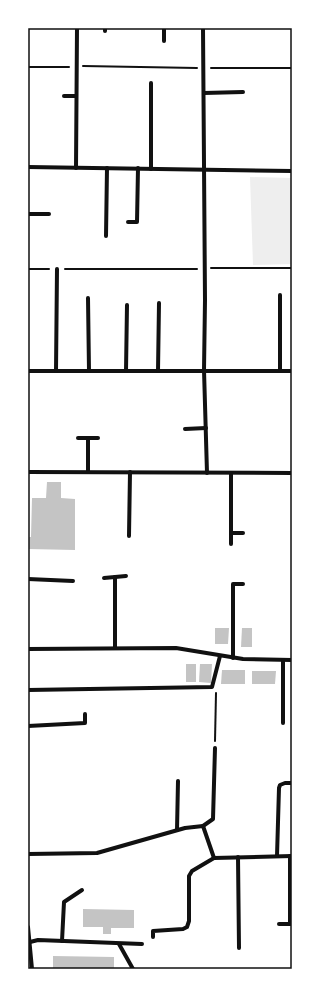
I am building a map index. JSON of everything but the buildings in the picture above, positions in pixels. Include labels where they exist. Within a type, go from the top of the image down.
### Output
[{"type":"street","points":[[76,168],[77,28]]},
{"type":"street","points":[[164,28],[164,41]]},
{"type":"street","points":[[203,28],[205,268],[204,370],[207,473]]},
{"type":"street","points":[[151,83],[151,169]]},
{"type":"street","points":[[204,93],[243,92]]},
{"type":"street","points":[[64,96],[76,96]]},
{"type":"street","points":[[28,167],[292,171]]},
{"type":"street","points":[[106,236],[107,168]]},
{"type":"street","points":[[128,222],[137,222],[138,168]]},
{"type":"street","points":[[28,214],[49,214]]},
{"type":"street","points":[[56,371],[57,269]]},
{"type":"street","points":[[280,295],[280,371]]},
{"type":"street","points":[[88,298],[89,371]]},
{"type":"street","points":[[158,371],[159,303]]},
{"type":"street","points":[[126,371],[127,305]]},
{"type":"street","points":[[28,371],[292,371]]},
{"type":"street","points":[[185,429],[206,428]]},
{"type":"street","points":[[78,438],[98,438]]},
{"type":"street","points":[[88,438],[88,472]]},
{"type":"street","points":[[28,472],[292,473]]},
{"type":"street","points":[[129,536],[130,472]]},
{"type":"street","points":[[231,473],[231,544]]},
{"type":"street","points":[[231,533],[243,533]]},
{"type":"street","points":[[104,578],[126,576]]},
{"type":"street","points":[[115,577],[115,648]]},
{"type":"street","points":[[28,579],[73,581]]},
{"type":"street","points":[[233,658],[233,584],[243,584]]},
{"type":"street","points":[[28,649],[176,648],[233,658],[292,660]]},
{"type":"street","points":[[28,690],[212,687],[220,656]]},
{"type":"street","points":[[283,660],[283,723]]},
{"type":"street","points":[[28,726],[85,723],[85,714]]},
{"type":"street","points":[[28,854],[97,853],[177,830],[203,826],[213,820],[215,748]]},
{"type":"street","points":[[177,830],[178,782]]},
{"type":"street","points":[[277,856],[279,788],[280,785],[285,783],[292,783]]},
{"type":"street","points":[[203,826],[214,858]]},
{"type":"street","points":[[238,856],[239,948]]},
{"type":"street","points":[[153,938],[153,931],[183,929],[187,927],[188,876],[192,871],[214,858],[238,856],[291,856],[291,924],[279,924]]},
{"type":"street","points":[[62,941],[64,902],[82,890]]},
{"type":"street","points":[[28,927],[32,969]]},
{"type":"street","points":[[30,942],[38,940],[142,944]]},
{"type":"street","points":[[119,944],[133,969]]},
{"type":"path","points":[[28,67],[292,68]]},
{"type":"path","points":[[28,269],[292,268]]},
{"type":"path","points":[[212,687],[216,691],[215,748]]},
{"type":"shaded area","points":[[250,177],[292,178],[292,264],[253,265]]}]
